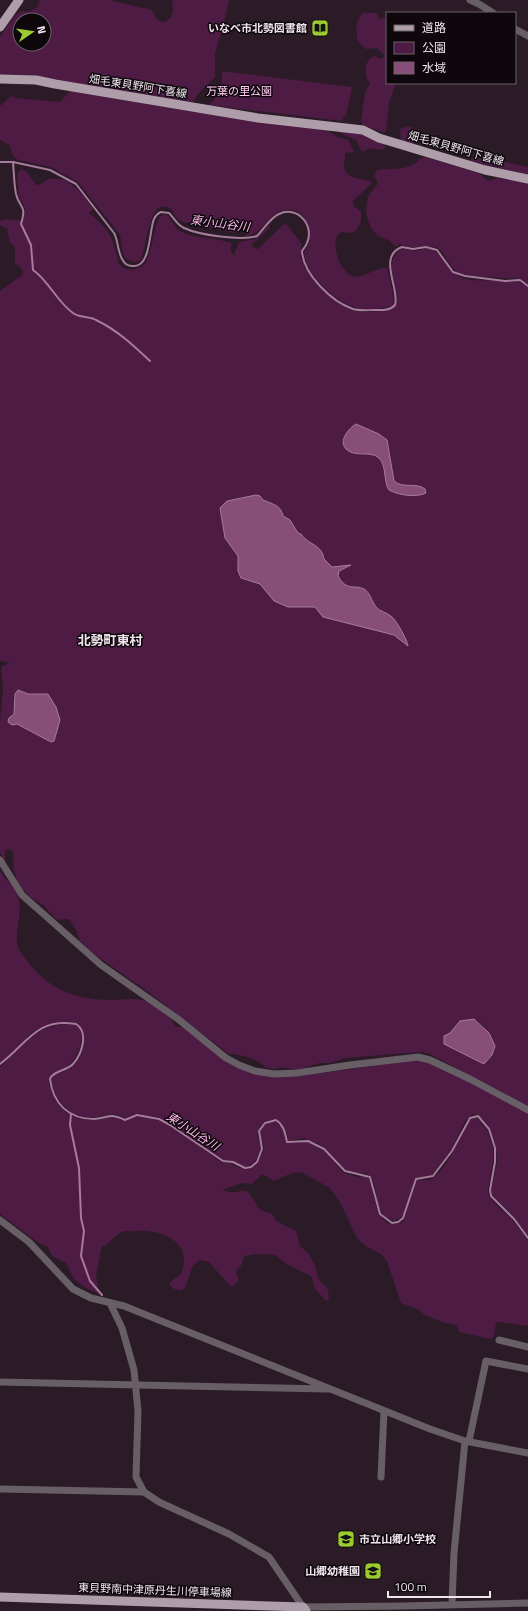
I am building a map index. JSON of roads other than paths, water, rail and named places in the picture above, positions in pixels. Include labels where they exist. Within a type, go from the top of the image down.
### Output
[{"type":"main road","points":[[0,27],[19,0]]},
{"type":"main road","name":"畑毛東貝野阿下喜線","points":[[0,79],[36,80],[258,118],[363,130],[380,138],[485,170],[528,178]]},
{"type":"main road","name":"東貝野南中津原丹生川停車場線","points":[[0,1597],[197,1607],[305,1609]]},
{"type":"street","points":[[470,0],[480,2],[492,12]]},
{"type":"street","points":[[516,30],[528,36]]},
{"type":"street","points":[[0,860],[22,895],[101,965],[178,1019],[226,1058],[239,1065],[255,1071],[274,1074],[290,1074],[418,1057],[430,1060],[470,1079],[528,1110]]},
{"type":"street","points":[[0,1220],[29,1242],[73,1289],[81,1294],[124,1306],[384,1411],[467,1441],[528,1453]]},
{"type":"street","points":[[110,1303],[117,1315],[124,1334],[136,1384],[136,1477],[144,1492],[159,1502],[229,1534],[269,1557],[305,1609],[528,1603]]},
{"type":"street","points":[[499,1340],[528,1347]]},
{"type":"street","points":[[452,1604],[454,1553],[467,1441],[486,1361],[528,1369]]},
{"type":"street","points":[[0,1382],[330,1389]]},
{"type":"street","points":[[381,1477],[384,1411]]},
{"type":"street","points":[[0,1489],[144,1492]]},
{"type":"water","points":[[356,424],[379,434],[387,440],[394,481],[401,485],[421,487],[425,489],[426,493],[422,495],[407,495],[389,490],[383,465],[379,458],[371,454],[350,452],[346,449],[343,442],[345,435],[350,428]]},
{"type":"water","points":[[256,495],[278,507],[283,516],[290,520],[298,533],[321,550],[324,559],[332,567],[351,565],[339,571],[338,576],[341,581],[348,586],[366,590],[376,607],[394,619],[404,635],[408,646],[394,635],[323,617],[315,607],[288,607],[274,601],[260,584],[241,578],[238,571],[238,556],[225,538],[220,508],[227,501]]},
{"type":"water","points":[[18,690],[28,694],[48,694],[56,707],[60,720],[54,741],[51,742],[17,724],[12,725],[8,722],[9,718],[14,714],[15,694]]},
{"type":"water","points":[[474,1019],[489,1033],[495,1046],[492,1055],[484,1064],[444,1044],[444,1036],[450,1033],[460,1021]]},
{"type":"waterway","name":"東小山谷川","points":[[0,162],[13,162],[50,170],[76,184],[114,233],[122,259],[129,266],[139,265],[143,261],[148,247],[152,224],[157,214],[161,212],[169,213],[179,225],[191,231],[231,238],[257,236],[276,216],[286,212],[292,212],[303,218],[309,230],[307,243],[302,251],[307,269],[328,294],[353,309],[385,310],[395,305],[396,298],[390,265],[391,258],[395,251],[402,247],[413,249],[426,247],[437,250],[453,272],[465,276],[505,281],[520,280],[528,286]]},
{"type":"waterway","points":[[13,162],[16,194],[23,210],[21,224],[31,245],[33,270],[44,280],[62,303],[73,313],[78,316],[93,319],[111,328],[150,361]]},
{"type":"waterway","name":"東小山谷川","points":[[0,1064],[33,1034],[41,1029],[62,1023],[76,1024],[80,1028],[83,1038],[79,1055],[73,1064],[54,1074],[50,1079],[52,1088],[59,1103],[70,1113],[77,1116],[94,1119],[115,1116],[125,1120],[137,1115],[159,1119],[223,1161],[233,1162],[245,1168],[251,1167],[257,1162],[262,1149],[259,1131],[265,1123],[276,1120],[285,1132],[287,1142],[308,1141],[324,1149],[345,1171],[370,1177],[380,1214],[392,1223],[398,1222],[403,1218],[416,1179],[433,1176],[452,1151],[470,1118],[478,1116],[489,1129],[495,1148],[495,1162],[490,1190],[491,1196],[514,1219],[528,1238]]},
{"type":"waterway","points":[[71,1114],[70,1125],[79,1168],[81,1218],[84,1231],[81,1256],[90,1281],[102,1295]]},
{"type":"place","name":"いなべ市北勢図書館","points":[[320,28]]},
{"type":"place","name":"市立山郷小学校","points":[[346,1539]]},
{"type":"place","name":"山郷幼稚園","points":[[373,1571]]},
{"type":"district","name":"北勢町東村","points":[[110,640]]},
{"type":"park label","name":"万葉の里公園","points":[[239,91]]}]
